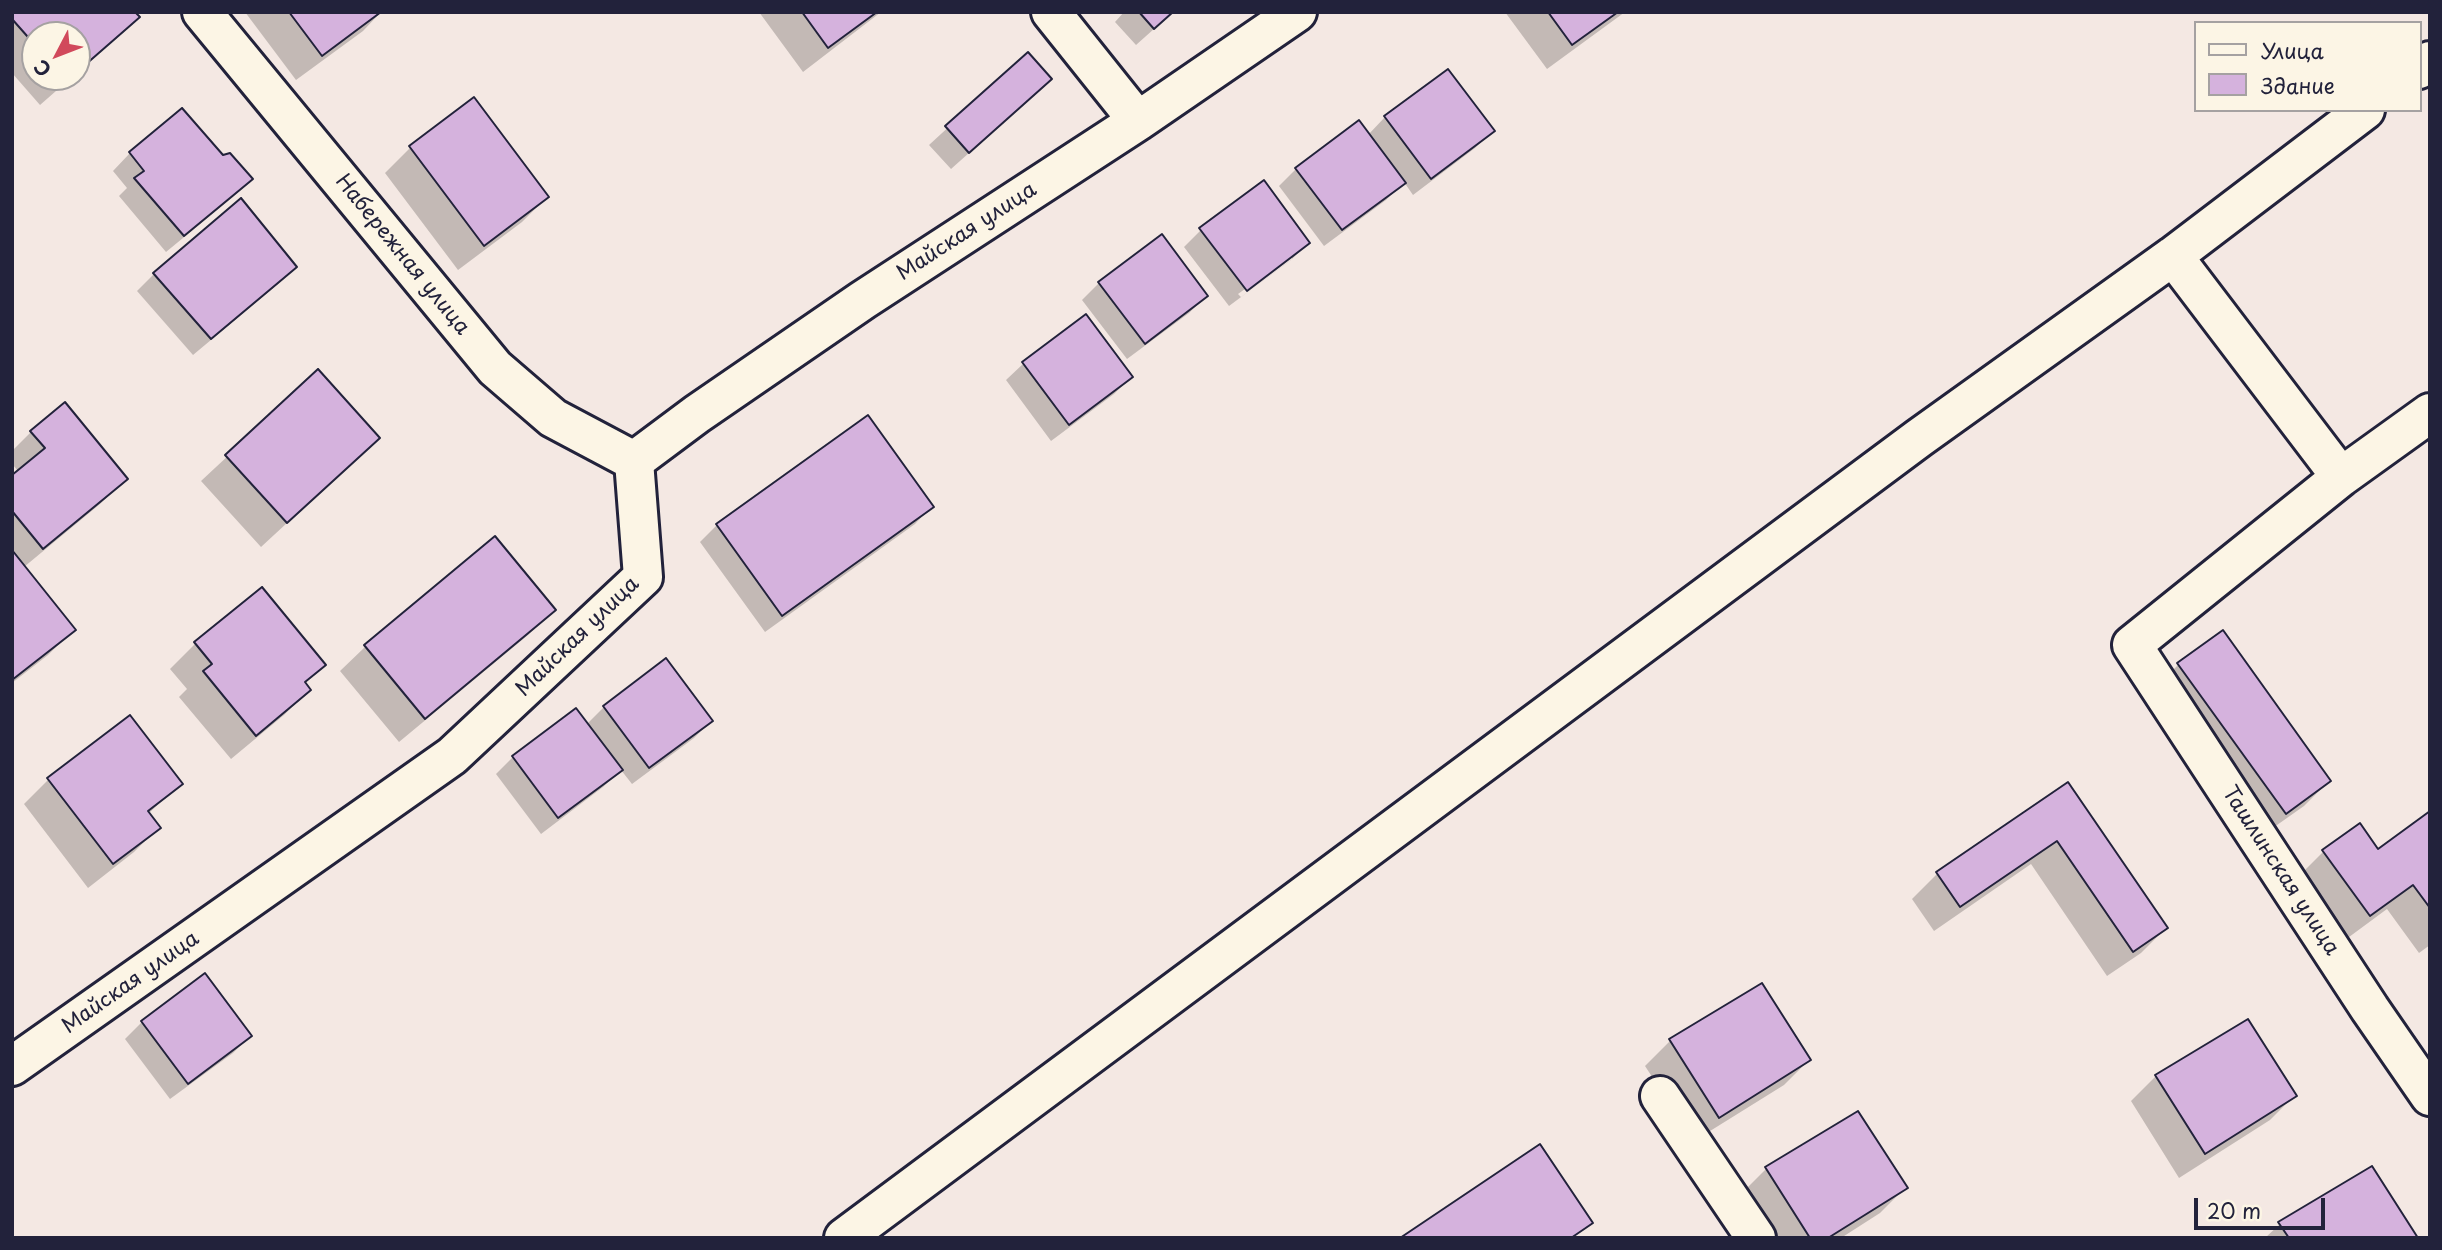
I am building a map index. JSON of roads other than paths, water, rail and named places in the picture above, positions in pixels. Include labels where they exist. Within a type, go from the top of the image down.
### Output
[{"type":"street","name":"Набережная улица","points":[[202,12],[495,368],[554,418],[634,461]]},
{"type":"street","points":[[1051,12],[1138,121]]},
{"type":"street","name":"Майская улица","points":[[12,1066],[452,756],[643,577],[634,461],[697,414],[863,300],[1138,121],[1297,12]]},
{"type":"street","points":[[844,1238],[1919,438],[2173,256],[2362,112]]},
{"type":"street","points":[[2173,256],[2341,477],[2430,413]]},
{"type":"street","name":"Ташлинская улица","points":[[2341,477],[2132,645],[2430,1096]]},
{"type":"street","points":[[1660,1096],[1756,1238]]}]
